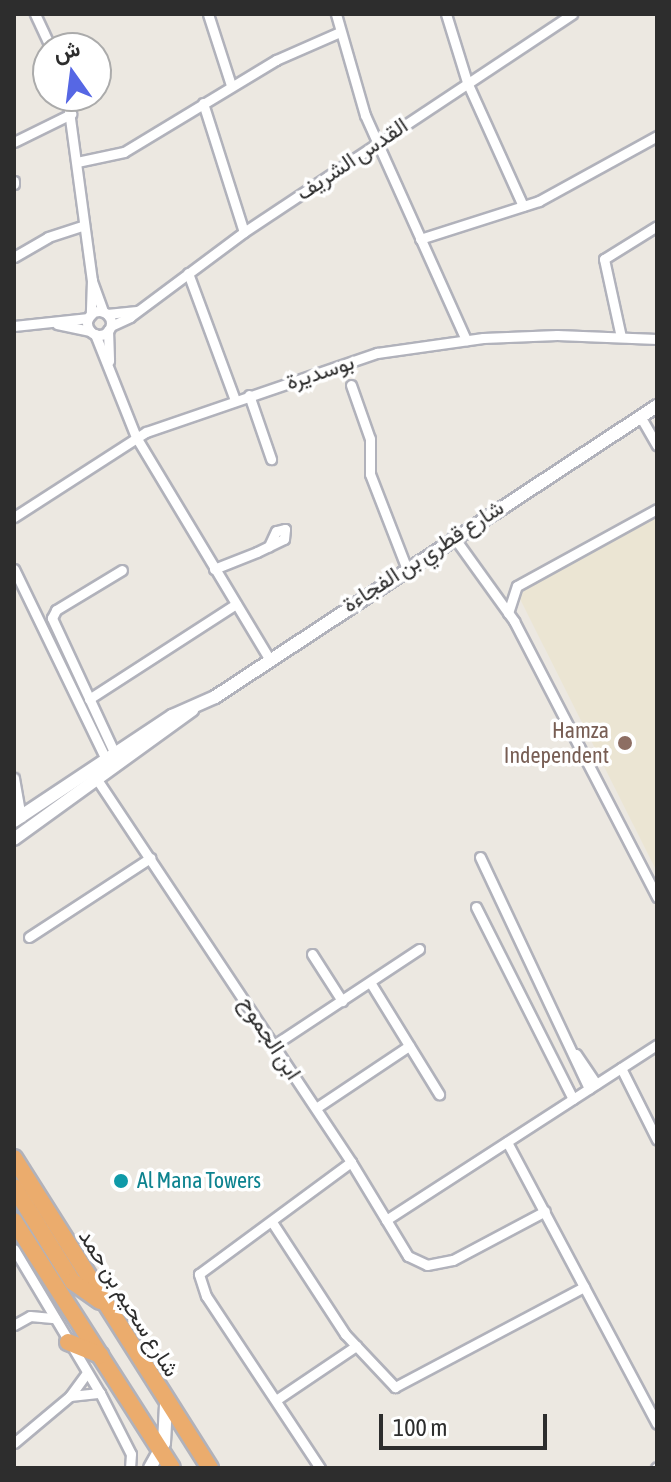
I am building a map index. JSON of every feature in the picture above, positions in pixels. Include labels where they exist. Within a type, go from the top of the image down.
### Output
[{"type":"highway","name":"شارع سحيم بن حمد","points":[[14,1158],[166,1405],[210,1468]]},
{"type":"highway","points":[[14,1187],[73,1282],[102,1301]]},
{"type":"highway","points":[[14,1221],[172,1468]]},
{"type":"highway","points":[[68,1342],[102,1356]]},
{"type":"street","points":[[208,14],[231,85]]},
{"type":"street","points":[[336,14],[377,144],[466,340]]},
{"type":"street","points":[[446,14],[467,82],[523,206]]},
{"type":"street","name":"القدس الشريف","points":[[93,332],[109,328],[137,311],[244,232],[572,14]]},
{"type":"street","points":[[77,162],[124,152],[231,85],[340,32]]},
{"type":"street","points":[[203,103],[244,232]]},
{"type":"street","points":[[14,142],[71,114],[92,280],[90,316],[93,332],[109,361],[136,437],[270,660]]},
{"type":"street","points":[[420,239],[523,206],[657,136]]},
{"type":"street","points":[[14,257],[48,237],[84,225]]},
{"type":"street","points":[[621,337],[604,265],[611,251],[657,226]]},
{"type":"street","points":[[188,273],[235,400]]},
{"type":"street","points":[[92,280],[109,328],[109,361]]},
{"type":"street","points":[[14,326],[57,324],[105,313],[137,311]]},
{"type":"street","points":[[57,324],[93,332]]},
{"type":"street","name":"بوسديرة","points":[[14,517],[136,437],[249,395],[377,353],[466,340],[657,339]]},
{"type":"street","points":[[351,385],[370,439],[370,474],[406,567]]},
{"type":"street","points":[[249,395],[271,459]]},
{"type":"street","name":"شارع قطري بن الفجاءة","points":[[14,839],[192,710],[453,536],[657,406]]},
{"type":"street","points":[[640,416],[657,446]]},
{"type":"street","points":[[508,613],[517,586],[657,509]]},
{"type":"street","points":[[453,536],[508,613],[657,897]]},
{"type":"street","points":[[214,569],[269,546]]},
{"type":"street","points":[[14,569],[111,756]]},
{"type":"street","points":[[111,756],[52,618],[56,610],[122,570]]},
{"type":"street","points":[[89,699],[236,604]]},
{"type":"street","name":"شارع قطري بن الفجاءة","points":[[18,819],[172,716],[192,710]]},
{"type":"street","points":[[14,778],[18,819]]},
{"type":"street","name":"ابن الجموح","points":[[98,781],[316,1108],[408,1256],[437,1264],[545,1211]]},
{"type":"street","points":[[480,857],[573,1052],[593,1086]]},
{"type":"street","points":[[29,937],[150,858]]},
{"type":"street","points":[[476,907],[573,1099]]},
{"type":"street","points":[[274,1045],[419,949]]},
{"type":"street","points":[[312,954],[342,1001]]},
{"type":"street","points":[[370,982],[439,1094]]},
{"type":"street","points":[[386,1220],[657,1045]]},
{"type":"street","points":[[316,1108],[409,1046]]},
{"type":"street","points":[[621,1068],[657,1140]]},
{"type":"street","points":[[507,1142],[657,1424]]},
{"type":"street","points":[[320,1468],[206,1296],[199,1274],[351,1162]]},
{"type":"street","points":[[272,1222],[356,1346],[391,1385],[406,1385],[584,1287]]},
{"type":"street","points":[[14,1249],[100,1393],[131,1454],[130,1468]]},
{"type":"street","points":[[30,1316],[40,1296]]},
{"type":"street","points":[[14,1325],[30,1316],[55,1318]]},
{"type":"street","points":[[276,1400],[356,1346]]},
{"type":"street","points":[[14,1443],[70,1396],[87,1373]]},
{"type":"street","points":[[70,1396],[100,1393]]},
{"type":"street","points":[[150,1468],[161,1451],[166,1405]]},
{"type":"shaded area","name":"Hamza Independent","points":[[657,512],[657,872],[517,593]]},
{"type":"place","name":"Hamza Independent","points":[[625,743]]},
{"type":"place","name":"Al Mana Towers","points":[[121,1181]]}]
